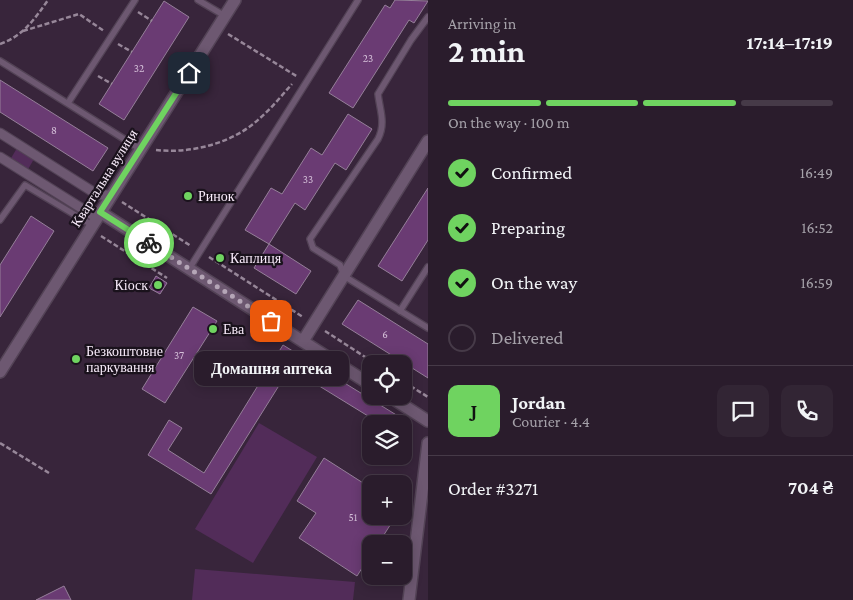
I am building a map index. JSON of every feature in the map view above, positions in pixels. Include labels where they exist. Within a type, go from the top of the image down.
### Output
[{"type":"street","name":"Квартальна вулиця","points":[[0,372],[235,0]]},
{"type":"street","points":[[0,134],[98,195],[112,195]]},
{"type":"street","points":[[303,341],[428,141]]},
{"type":"street","points":[[0,156],[95,221],[188,269],[362,379]]},
{"type":"street","points":[[403,405],[428,421]]},
{"type":"street","points":[[409,600],[428,444]]},
{"type":"lane","points":[[68,103],[135,0]]},
{"type":"lane","points":[[198,0],[225,16]]},
{"type":"lane","points":[[188,269],[358,0]]},
{"type":"lane","points":[[428,17],[411,40],[378,94],[383,116],[382,131],[378,139],[310,239],[312,248],[340,265],[344,276],[428,328]]},
{"type":"lane","points":[[0,61],[140,148]]},
{"type":"lane","points":[[0,220],[25,185],[95,221]]},
{"type":"lane","points":[[400,310],[428,267]]},
{"type":"path","points":[[0,44],[14,39],[23,31],[48,0]]},
{"type":"path","points":[[131,7],[152,21]]},
{"type":"path","points":[[23,31],[79,14],[132,52]]},
{"type":"path","points":[[218,28],[305,82]]},
{"type":"path","points":[[90,70],[112,84]]},
{"type":"path","points":[[140,148],[174,152],[210,145],[241,133],[260,118],[298,77]]},
{"type":"path","points":[[112,195],[362,355]]},
{"type":"path","points":[[95,221],[168,278]]},
{"type":"path","points":[[412,387],[428,397]]},
{"type":"path","points":[[0,443],[49,473]]},
{"type":"shaded area","points":[[17,148],[34,159],[27,171],[10,160]]},
{"type":"shaded area","points":[[259,423],[317,457],[253,563],[195,529]]},
{"type":"shaded area","points":[[195,569],[355,582],[353,600],[192,600]]},
{"type":"building","points":[[395,0],[428,1],[414,23],[409,20],[353,108],[329,93],[385,5],[390,8]]},
{"type":"building","points":[[164,1],[189,17],[124,120],[99,104]]},
{"type":"building","points":[[0,80],[108,148],[93,171],[0,112]]},
{"type":"building","points":[[348,114],[372,129],[346,170],[335,163],[305,210],[295,203],[269,244],[245,230],[271,188],[282,194],[311,148],[322,155]]},
{"type":"building","points":[[428,188],[428,240],[402,281],[378,266]]},
{"type":"building","points":[[31,216],[54,231],[0,317],[0,265]]},
{"type":"building","points":[[269,244],[311,271],[296,294],[254,268]]},
{"type":"building","name":"Кіоск","points":[[156,276],[167,283],[160,294],[149,288]]},
{"type":"building","points":[[358,300],[428,344],[428,378],[412,368],[412,355],[391,355],[342,324]]},
{"type":"building","points":[[193,307],[217,321],[165,403],[142,389]]},
{"type":"building","points":[[283,345],[362,394],[362,405],[380,405],[396,415],[366,415],[290,368],[211,494],[148,455],[169,420],[182,428],[168,450],[204,473]]},
{"type":"building","points":[[324,458],[362,482],[362,525],[390,525],[384,535],[362,535],[362,568],[357,576],[299,538],[316,513],[297,501]]},
{"type":"building","points":[[64,586],[71,600],[36,600]]},
{"type":"way so far","points":[[149,243],[271,321]]},
{"type":"place","name":"Ринок","points":[[188,196]]},
{"type":"place","name":"Каплиця","points":[[220,258]]},
{"type":"place","name":"Кіоск","points":[[158,285]]},
{"type":"place","name":"Домашня аптека","points":[[271,321]]},
{"type":"place","name":"Ева","points":[[213,329]]},
{"type":"place","name":"Безкоштовне паркування","points":[[76,359]]},
{"type":"route","points":[[149,243],[100,212],[189,73]]}]
